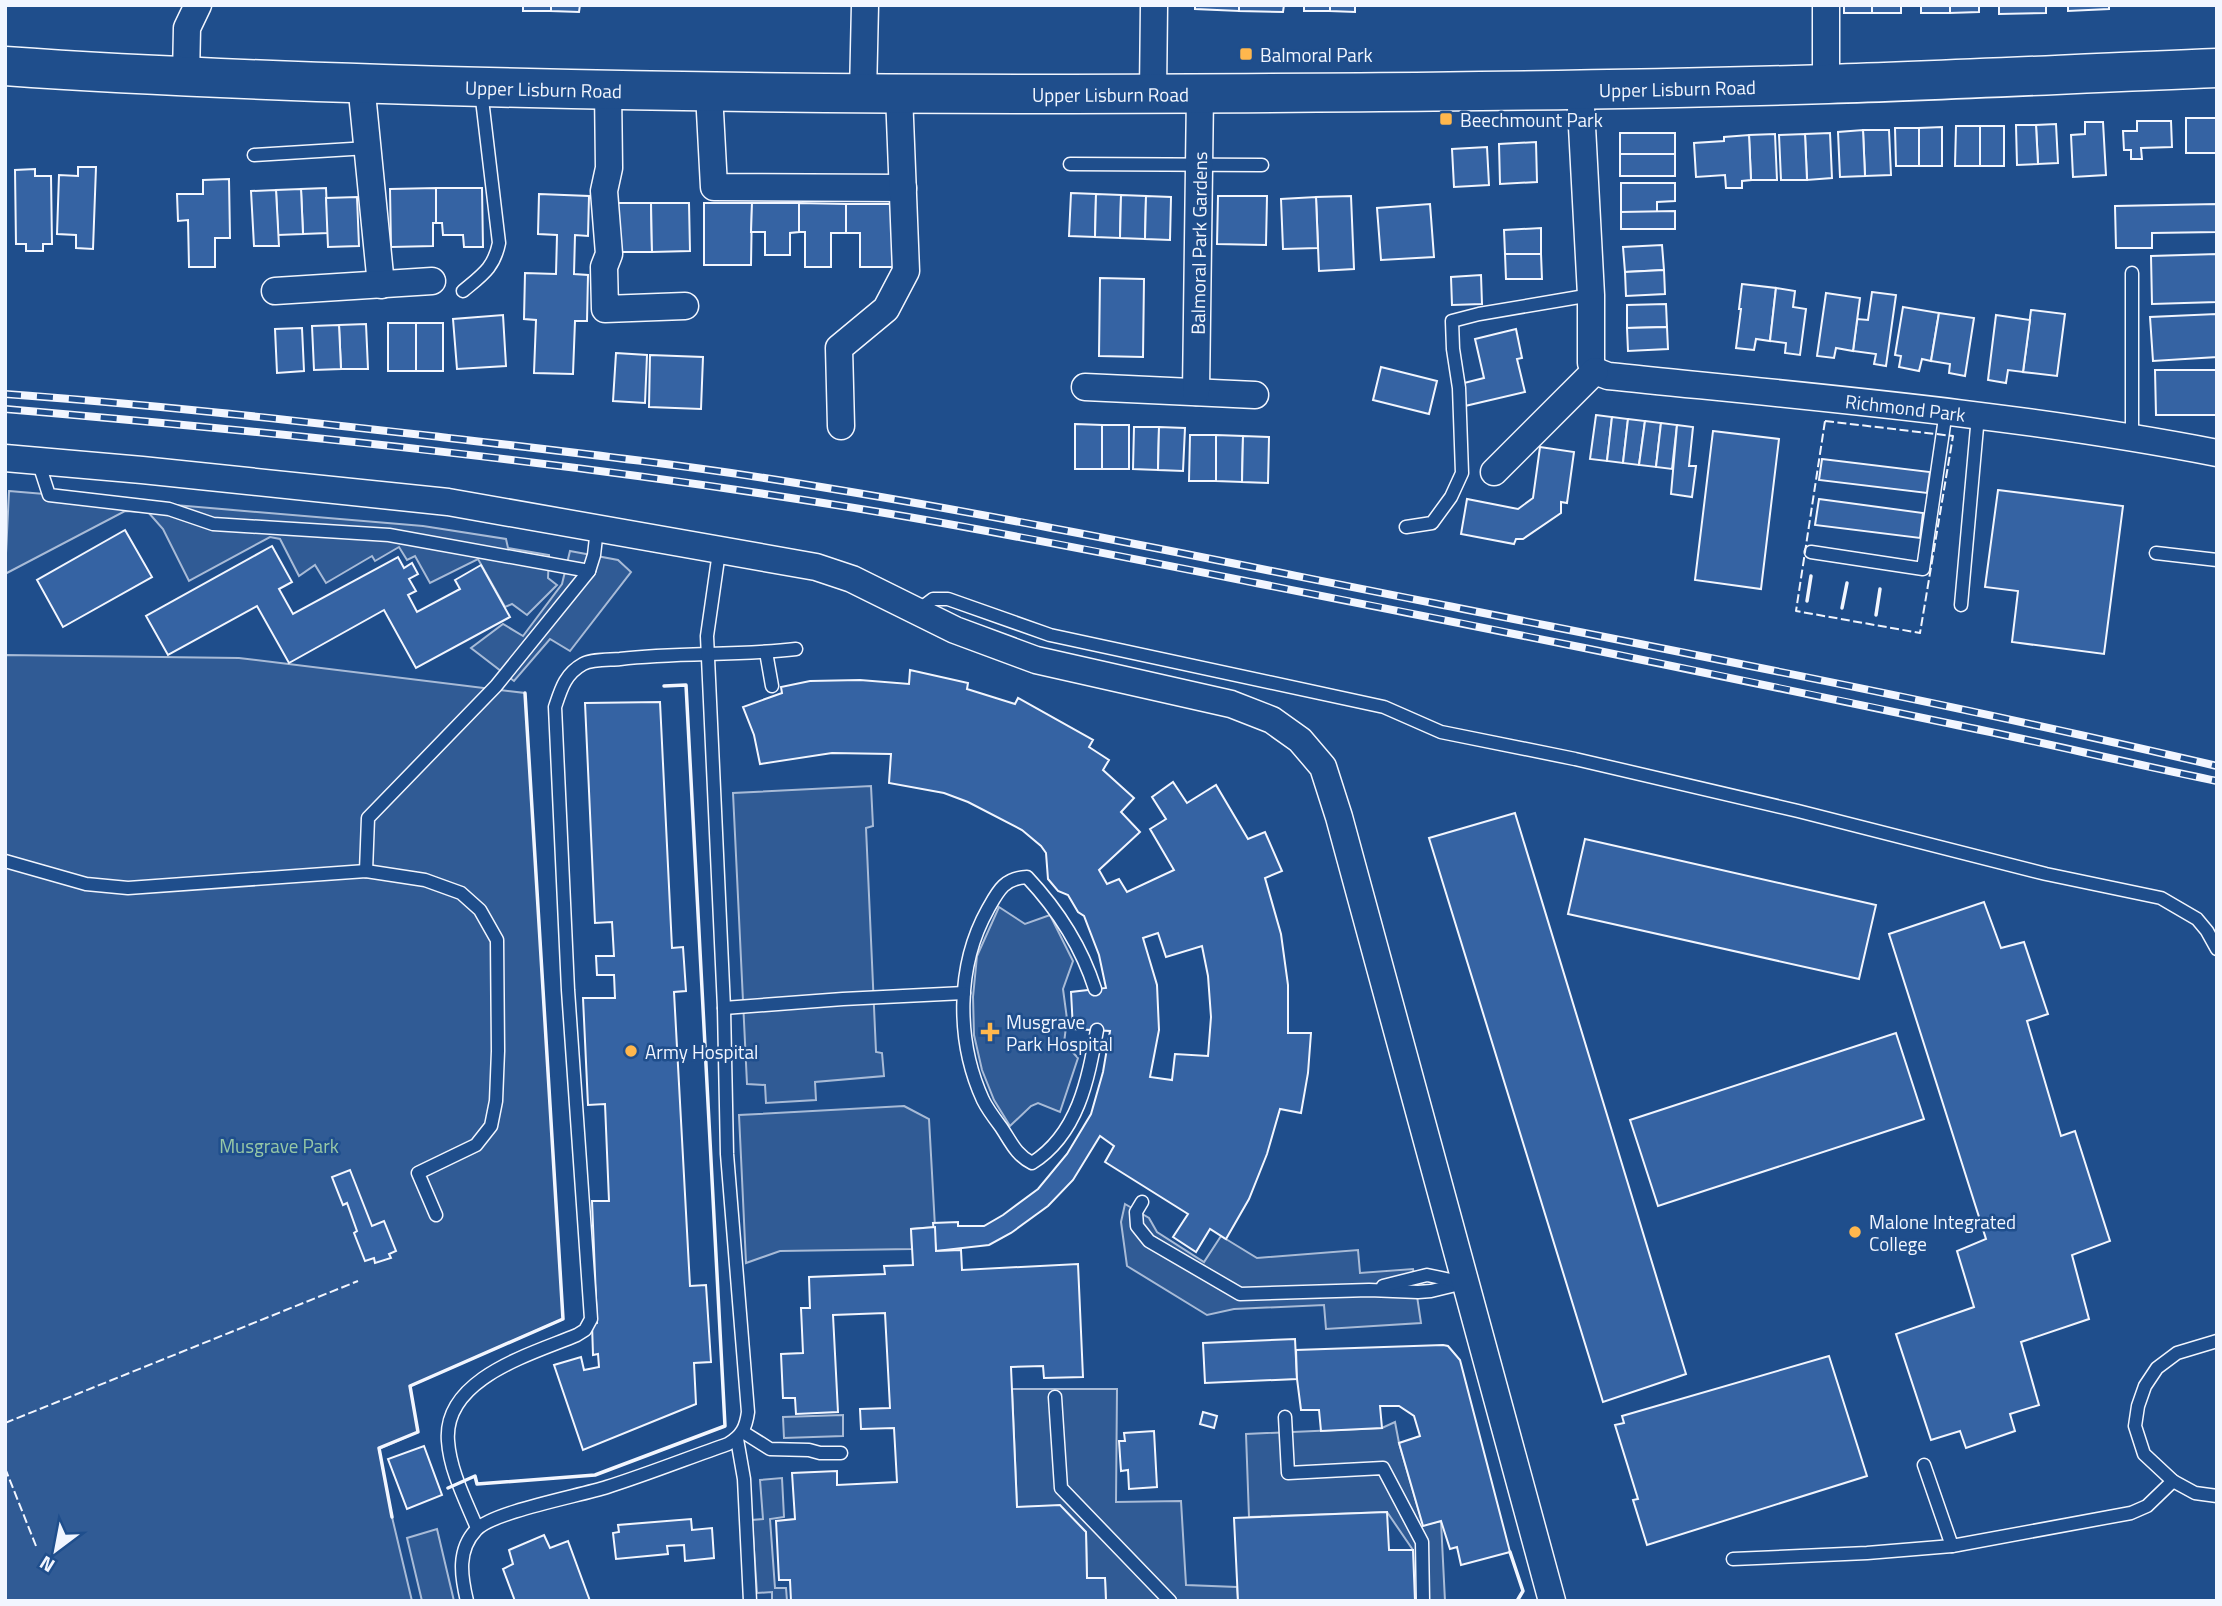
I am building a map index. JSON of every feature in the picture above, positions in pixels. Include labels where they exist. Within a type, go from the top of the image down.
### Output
[{"type":"main road","name":"Upper Lisburn Road","points":[[5,66],[186,77],[481,87],[881,94],[1580,89],[1826,84],[2217,68]]},
{"type":"street","points":[[186,77],[187,28],[198,5]]},
{"type":"street","points":[[841,426],[839,348],[886,309],[906,271],[903,188],[881,94],[865,5]]},
{"type":"street","points":[[1153,93],[1154,5]]},
{"type":"street","points":[[1826,5],[1826,84]]},
{"type":"street","points":[[362,83],[381,285]]},
{"type":"street","points":[[1494,472],[1595,371],[1591,363],[1591,295],[1580,89]]},
{"type":"street","points":[[607,90],[609,168],[604,191],[609,254],[604,267],[605,309],[685,306]]},
{"type":"street","points":[[709,93],[714,187],[903,188]]},
{"type":"street","name":"Balmoral Park Gardens","points":[[1196,392],[1200,93]]},
{"type":"street","points":[[275,291],[432,281]]},
{"type":"street","name":"Richmond Park","points":[[1595,371],[1608,376],[1946,410],[2132,437],[2217,453]]},
{"type":"street","points":[[1085,387],[1255,395]]},
{"type":"street","points":[[5,458],[448,502],[828,571],[852,579],[955,630],[1036,660],[1241,708],[1272,720],[1300,740],[1323,767],[1552,1601]]},
{"type":"lane","points":[[464,290],[487,270],[496,258],[499,243],[481,87]]},
{"type":"lane","points":[[254,155],[368,148]]},
{"type":"lane","points":[[1070,164],[1262,165]]},
{"type":"lane","points":[[2132,273],[2132,437]]},
{"type":"lane","points":[[1406,527],[1432,523],[1451,497],[1462,473],[1459,388],[1452,321],[1591,295]]},
{"type":"lane","points":[[1811,552],[1923,569],[1946,410]]},
{"type":"lane","points":[[1961,605],[1978,416]]},
{"type":"lane","points":[[38,461],[49,495],[169,509],[213,524],[389,535],[589,571]]},
{"type":"lane","points":[[366,872],[368,818],[496,686],[589,571],[597,530]]},
{"type":"lane","points":[[719,552],[707,636],[724,1008],[726,1154],[748,1412],[740,1435],[750,1601]]},
{"type":"lane","points":[[2156,553],[2217,560]]},
{"type":"lane","points":[[916,611],[933,599],[948,599],[1050,635],[1384,707],[1441,732],[1588,762],[1798,811],[2046,874],[2161,898],[2197,919],[2217,949]]},
{"type":"lane","points":[[477,1528],[449,1452],[447,1438],[457,1405],[470,1388],[494,1370],[577,1335],[585,1330],[590,1319],[568,990],[555,707],[566,677],[585,662],[664,654],[796,649]]},
{"type":"lane","points":[[766,652],[772,686]]},
{"type":"lane","points":[[5,861],[86,884],[128,888],[366,872],[425,880],[461,893],[480,910],[497,940],[496,1101],[491,1126],[476,1145],[418,1173],[436,1215]]},
{"type":"lane","points":[[1095,989],[1073,936],[1027,877],[1015,877],[1000,888],[983,918],[970,951],[963,1022],[972,1067],[984,1101],[1020,1157],[1032,1163],[1064,1135],[1081,1098],[1097,1030]]},
{"type":"lane","points":[[724,1008],[964,993]]},
{"type":"lane","points":[[1142,1202],[1136,1212],[1137,1226],[1149,1241],[1240,1294],[1369,1290],[1427,1275],[1464,1283]]},
{"type":"lane","points":[[2217,1341],[2177,1353],[2157,1368],[2145,1385],[2135,1426],[2144,1454],[2173,1481],[2195,1493],[2217,1496]]},
{"type":"lane","points":[[1055,1397],[1061,1489],[1170,1601]]},
{"type":"lane","points":[[1285,1417],[1288,1473],[1383,1468],[1422,1542],[1423,1601]]},
{"type":"lane","points":[[467,1601],[462,1578],[463,1549],[477,1528],[506,1514],[609,1486],[728,1444],[740,1435]]},
{"type":"lane","points":[[740,1435],[770,1449],[841,1453]]},
{"type":"lane","points":[[1924,1465],[1952,1546]]},
{"type":"lane","points":[[1733,1559],[1952,1546],[2131,1513],[2147,1506],[2173,1481]]},
{"type":"shaded area","points":[[9,491],[423,526],[506,539],[508,548],[549,555],[548,578],[557,585],[527,615],[512,604],[505,607],[478,559],[430,583],[415,556],[407,560],[399,547],[375,561],[372,556],[326,583],[315,565],[299,576],[280,539],[270,537],[189,581],[163,529],[148,512],[125,511],[5,574]]},
{"type":"shaded area","points":[[570,551],[618,560],[631,572],[570,651],[550,639],[514,681],[471,648],[503,624],[523,636],[562,584]]},
{"type":"shaded area","name":"Musgrave Park","points":[[5,655],[239,658],[525,693],[563,1319],[410,1386],[418,1432],[379,1449],[412,1601],[5,1601]]},
{"type":"shaded area","points":[[871,786],[873,826],[866,828],[876,1052],[882,1053],[884,1076],[815,1082],[816,1100],[766,1103],[765,1085],[747,1084],[733,793]]},
{"type":"shaded area","points":[[999,907],[1025,924],[1050,915],[1073,961],[1063,989],[1067,1019],[1064,1043],[1078,1058],[1060,1112],[1038,1103],[1031,1106],[1010,1126],[994,1100],[982,1070],[974,1035],[973,997],[977,956]]},
{"type":"shaded area","points":[[904,1106],[929,1119],[935,1227],[911,1229],[912,1249],[780,1251],[746,1263],[739,1115]]},
{"type":"shaded area","points":[[1125,1204],[1149,1218],[1157,1232],[1204,1262],[1221,1236],[1257,1258],[1358,1250],[1360,1273],[1413,1269],[1421,1323],[1326,1329],[1324,1305],[1234,1309],[1207,1315],[1127,1266],[1121,1222]]},
{"type":"shaded area","points":[[1012,1389],[1117,1389],[1116,1502],[1181,1501],[1186,1585],[1237,1587],[1238,1601],[1106,1601],[1105,1578],[1087,1578],[1086,1532],[1060,1506],[1017,1507]]},
{"type":"shaded area","points":[[843,1415],[843,1436],[784,1438],[783,1417]]},
{"type":"shaded area","points":[[1395,1422],[1423,1525],[1441,1521],[1445,1601],[1415,1601],[1413,1550],[1387,1512],[1249,1517],[1246,1434],[1382,1428]]},
{"type":"shaded area","points":[[782,1478],[784,1517],[770,1519],[775,1588],[786,1588],[787,1601],[772,1601],[772,1592],[757,1593],[752,1520],[763,1519],[760,1480]]},
{"type":"shaded area","points":[[437,1529],[454,1601],[422,1601],[407,1538]]},
{"type":"building","points":[[523,5],[551,5],[551,11],[523,11]]},
{"type":"building","points":[[551,5],[580,5],[579,12],[551,11]]},
{"type":"building","points":[[1195,5],[1239,5],[1239,11],[1195,9]]},
{"type":"building","points":[[1239,5],[1284,5],[1283,12],[1239,11]]},
{"type":"building","points":[[1304,5],[1330,5],[1330,11],[1304,11]]},
{"type":"building","points":[[1330,5],[1355,5],[1355,12],[1330,11]]},
{"type":"building","points":[[1844,5],[1872,5],[1872,13],[1844,13]]},
{"type":"building","points":[[1872,5],[1901,5],[1901,13],[1872,13]]},
{"type":"building","points":[[1921,5],[1950,5],[1950,13],[1921,13]]},
{"type":"building","points":[[1950,5],[1979,5],[1979,12],[1950,13]]},
{"type":"building","points":[[1999,5],[2046,5],[2046,13],[1999,14]]},
{"type":"building","points":[[2068,5],[2109,5],[2109,9],[2068,11]]},
{"type":"building","points":[[2186,118],[2217,118],[2217,153],[2186,153]]},
{"type":"building","points":[[2137,121],[2171,121],[2172,147],[2141,148],[2142,159],[2131,159],[2131,150],[2124,150],[2123,131],[2137,131]]},
{"type":"building","points":[[2085,122],[2103,122],[2106,175],[2073,177],[2071,135],[2085,134]]},
{"type":"building","points":[[2056,124],[2058,163],[2038,164],[2036,125]]},
{"type":"building","points":[[2016,125],[2036,125],[2038,164],[2017,165]]},
{"type":"building","points":[[1956,126],[1980,126],[1980,166],[1955,166]]},
{"type":"building","points":[[1980,126],[2004,126],[2004,166],[1980,166]]},
{"type":"building","points":[[1942,127],[1942,166],[1919,166],[1919,128]]},
{"type":"building","points":[[1895,128],[1919,128],[1919,166],[1896,166]]},
{"type":"building","points":[[1863,130],[1889,130],[1891,175],[1865,176]]},
{"type":"building","points":[[1863,130],[1865,176],[1840,177],[1838,132]]},
{"type":"building","points":[[1620,133],[1675,133],[1675,154],[1620,154]]},
{"type":"building","points":[[1830,133],[1832,178],[1807,180],[1805,134]]},
{"type":"building","points":[[1775,134],[1777,180],[1751,180],[1749,135]]},
{"type":"building","points":[[1805,134],[1807,180],[1781,180],[1779,135]]},
{"type":"building","points":[[1749,135],[1751,180],[1742,181],[1742,188],[1726,188],[1725,175],[1696,177],[1694,143],[1724,141],[1724,137]]},
{"type":"building","points":[[1536,142],[1537,182],[1500,184],[1499,144]]},
{"type":"building","points":[[1487,147],[1489,185],[1454,187],[1452,149]]},
{"type":"building","points":[[1620,154],[1675,154],[1675,176],[1620,176]]},
{"type":"building","points":[[78,167],[96,167],[93,249],[76,248],[76,235],[57,234],[59,175],[78,176]]},
{"type":"building","points":[[35,169],[35,176],[51,176],[52,244],[43,244],[43,251],[26,251],[26,244],[16,244],[15,170]]},
{"type":"building","points":[[229,179],[230,238],[215,238],[215,267],[189,267],[188,220],[178,221],[177,194],[203,194],[203,180]]},
{"type":"building","points":[[1621,183],[1675,183],[1675,201],[1657,202],[1657,212],[1621,212]]},
{"type":"building","points":[[326,188],[328,233],[303,234],[301,189]]},
{"type":"building","points":[[436,188],[482,188],[483,247],[464,247],[463,235],[443,235],[442,223],[436,223]]},
{"type":"building","points":[[436,188],[433,246],[391,247],[390,189]]},
{"type":"building","points":[[301,189],[303,234],[278,235],[276,190]]},
{"type":"building","points":[[276,190],[279,246],[254,246],[251,191]]},
{"type":"building","points":[[1071,193],[1096,194],[1095,237],[1069,236]]},
{"type":"building","points":[[539,194],[589,196],[588,236],[575,235],[574,274],[588,275],[587,321],[575,321],[573,374],[534,373],[536,320],[524,319],[525,273],[556,274],[557,235],[538,234]]},
{"type":"building","points":[[1096,194],[1121,195],[1120,238],[1095,237]]},
{"type":"building","points":[[1121,195],[1146,196],[1145,239],[1120,238]]},
{"type":"building","points":[[1146,196],[1171,197],[1170,240],[1145,239]]},
{"type":"building","points":[[1218,196],[1267,196],[1266,245],[1217,244]]},
{"type":"building","points":[[1351,196],[1354,269],[1319,271],[1316,197]]},
{"type":"building","points":[[357,197],[359,246],[328,247],[326,198]]},
{"type":"building","points":[[1316,197],[1318,248],[1283,249],[1281,199]]},
{"type":"building","points":[[614,203],[651,203],[652,252],[614,252]]},
{"type":"building","points":[[651,203],[689,203],[690,251],[652,252]]},
{"type":"building","points":[[704,203],[752,203],[751,265],[704,265]]},
{"type":"building","points":[[752,203],[799,203],[799,232],[790,233],[790,255],[765,255],[765,232],[751,232]]},
{"type":"building","points":[[799,203],[846,204],[846,233],[831,233],[831,267],[805,267],[805,232],[799,232]]},
{"type":"building","points":[[846,204],[894,204],[893,267],[860,267],[860,233],[846,233]]},
{"type":"building","points":[[1430,204],[1434,257],[1381,260],[1377,208]]},
{"type":"building","points":[[2217,204],[2217,232],[2152,233],[2152,248],[2116,248],[2115,206]]},
{"type":"building","points":[[1675,211],[1675,229],[1621,229],[1621,212]]},
{"type":"building","points":[[1541,228],[1541,254],[1505,254],[1504,230]]},
{"type":"building","points":[[1662,245],[1664,270],[1625,272],[1623,247]]},
{"type":"building","points":[[1505,254],[1541,254],[1542,279],[1506,279]]},
{"type":"building","points":[[2217,254],[2217,302],[2152,304],[2151,256]]},
{"type":"building","points":[[1664,270],[1665,294],[1626,296],[1625,272]]},
{"type":"building","points":[[1481,275],[1482,304],[1452,305],[1451,277]]},
{"type":"building","points":[[1100,278],[1144,279],[1143,357],[1099,356]]},
{"type":"building","points":[[1742,284],[1776,288],[1770,341],[1756,339],[1754,350],[1736,348]]},
{"type":"building","points":[[1776,288],[1795,291],[1793,307],[1806,309],[1800,355],[1785,353],[1786,343],[1770,341]]},
{"type":"building","points":[[1872,292],[1896,295],[1886,366],[1874,364],[1876,354],[1853,351],[1857,319],[1868,320]]},
{"type":"building","points":[[1826,293],[1860,298],[1853,351],[1836,348],[1834,358],[1817,356]]},
{"type":"building","points":[[1666,304],[1667,327],[1627,328],[1627,305]]},
{"type":"building","points":[[1903,307],[1939,313],[1931,361],[1922,359],[1919,371],[1899,367],[1901,356],[1895,355]]},
{"type":"building","points":[[2031,310],[2065,314],[2057,376],[2023,372]]},
{"type":"building","points":[[1939,313],[1974,318],[1965,376],[1949,373],[1950,364],[1931,361]]},
{"type":"building","points":[[2216,314],[2217,357],[2153,361],[2150,317]]},
{"type":"building","points":[[503,315],[506,366],[457,369],[453,319]]},
{"type":"building","points":[[1996,315],[2030,320],[2023,372],[2008,370],[2006,383],[1988,380]]},
{"type":"building","points":[[388,323],[416,323],[416,371],[388,371]]},
{"type":"building","points":[[416,323],[443,323],[443,371],[416,371]]},
{"type":"building","points":[[366,324],[368,369],[341,369],[339,325]]},
{"type":"building","points":[[339,325],[341,369],[314,370],[312,326]]},
{"type":"building","points":[[1667,327],[1668,349],[1628,351],[1627,328]]},
{"type":"building","points":[[302,328],[304,371],[277,373],[275,329]]},
{"type":"building","points":[[1516,329],[1522,358],[1517,359],[1525,392],[1465,406],[1460,384],[1484,378],[1475,339]]},
{"type":"building","points":[[616,353],[647,355],[645,403],[613,401]]},
{"type":"building","points":[[650,355],[703,357],[701,409],[649,407]]},
{"type":"building","points":[[1381,367],[1437,381],[1429,414],[1373,400]]},
{"type":"building","points":[[2155,370],[2217,370],[2217,415],[2156,415]]},
{"type":"building","points":[[1596,415],[1612,417],[1607,461],[1590,459]]},
{"type":"building","points":[[1612,417],[1628,419],[1623,463],[1607,461]]},
{"type":"building","points":[[1628,419],[1645,421],[1639,465],[1623,463]]},
{"type":"building","points":[[1645,421],[1661,423],[1656,467],[1639,465]]},
{"type":"building","points":[[1661,423],[1677,425],[1672,469],[1656,467]]},
{"type":"building","points":[[1075,424],[1102,425],[1102,469],[1075,469]]},
{"type":"building","points":[[1102,425],[1129,425],[1129,469],[1102,469]]},
{"type":"building","points":[[1677,425],[1693,427],[1689,466],[1696,466],[1692,497],[1671,494]]},
{"type":"building","points":[[1134,427],[1159,427],[1158,470],[1133,469]]},
{"type":"building","points":[[1159,427],[1185,428],[1183,471],[1158,470]]},
{"type":"building","points":[[1713,431],[1779,439],[1761,589],[1695,580]]},
{"type":"building","points":[[1190,435],[1216,435],[1216,481],[1189,481]]},
{"type":"building","points":[[1216,435],[1243,436],[1242,482],[1216,481]]},
{"type":"building","points":[[1243,436],[1269,437],[1268,483],[1242,482]]},
{"type":"building","points":[[1540,447],[1574,452],[1567,503],[1561,502],[1561,513],[1523,539],[1516,539],[1514,544],[1461,534],[1467,499],[1518,509],[1533,498]]},
{"type":"building","points":[[1822,459],[1930,472],[1927,493],[1819,480]]},
{"type":"building","points":[[1998,490],[2123,506],[2104,654],[2012,642],[2018,591],[1985,587]]},
{"type":"building","points":[[1819,499],[1923,513],[1920,538],[1815,525]]},
{"type":"building","points":[[125,530],[152,577],[63,627],[37,580]]},
{"type":"building","points":[[272,546],[292,582],[279,589],[293,614],[398,557],[404,568],[412,563],[418,574],[409,579],[416,591],[408,595],[417,612],[460,589],[455,580],[481,565],[510,617],[416,668],[384,610],[289,663],[257,606],[168,655],[146,616]]},
{"type":"building","points":[[910,670],[968,683],[967,689],[1015,704],[1018,698],[1093,740],[1089,747],[1109,760],[1103,770],[1134,798],[1121,812],[1140,832],[1099,870],[1107,884],[1119,879],[1127,892],[1174,870],[1150,829],[1166,819],[1152,797],[1173,782],[1187,803],[1216,785],[1248,839],[1265,832],[1282,871],[1265,878],[1281,934],[1288,985],[1288,1033],[1311,1033],[1308,1073],[1301,1113],[1280,1109],[1267,1154],[1249,1199],[1226,1239],[1210,1229],[1196,1252],[1173,1237],[1188,1214],[1105,1162],[1114,1146],[1100,1136],[1073,1180],[1048,1206],[1011,1233],[989,1245],[936,1251],[933,1223],[958,1222],[958,1226],[984,1226],[1038,1189],[1067,1154],[1091,1114],[1103,1072],[1110,1031],[1073,1029],[1071,992],[1106,988],[1099,955],[1084,916],[1078,912],[1068,895],[1058,891],[1048,879],[1046,853],[1022,830],[968,802],[944,793],[889,783],[891,754],[832,753],[760,764],[754,735],[743,707],[782,693],[781,687],[810,681],[860,680],[909,684]],"holes":[[[1158,933],[1166,957],[1202,946],[1208,976],[1211,1017],[1208,1056],[1175,1054],[1172,1080],[1150,1077],[1159,1030],[1157,985],[1143,938]]]},
{"type":"building","name":"Army Hospital","points":[[660,702],[672,948],[683,947],[686,991],[674,992],[690,1286],[706,1285],[711,1362],[694,1363],[696,1404],[583,1450],[554,1365],[581,1357],[584,1370],[599,1367],[598,1354],[593,1355],[592,1324],[597,1323],[592,1201],[609,1201],[605,1104],[588,1105],[583,998],[615,998],[614,975],[597,975],[596,956],[614,956],[612,922],[595,923],[585,703]]},
{"type":"building","points":[[1515,813],[1686,1374],[1603,1402],[1429,838]]},
{"type":"building","points":[[1585,839],[1876,905],[1859,979],[1568,914]]},
{"type":"building","points":[[1984,902],[2001,948],[2024,942],[2048,1014],[2027,1021],[2061,1136],[2075,1131],[2110,1241],[2072,1255],[2089,1319],[2021,1342],[2039,1405],[2010,1414],[2015,1431],[1966,1448],[1960,1431],[1931,1440],[1896,1334],[1974,1307],[1957,1251],[1986,1239],[1889,934]]},
{"type":"building","points":[[1896,1033],[1924,1119],[1658,1206],[1630,1120]]},
{"type":"building","points":[[350,1170],[372,1226],[384,1221],[396,1251],[389,1254],[391,1258],[375,1263],[374,1258],[365,1261],[354,1233],[357,1231],[347,1203],[343,1205],[332,1177]]},
{"type":"building","points":[[935,1227],[936,1251],[961,1250],[962,1270],[1078,1264],[1083,1377],[1044,1378],[1043,1366],[1011,1367],[1017,1507],[1060,1505],[1086,1532],[1087,1578],[1105,1578],[1106,1601],[791,1601],[790,1580],[779,1580],[776,1521],[795,1519],[792,1473],[837,1471],[837,1485],[897,1482],[894,1428],[861,1429],[860,1409],[890,1408],[885,1313],[833,1315],[838,1412],[796,1414],[795,1398],[783,1398],[781,1354],[803,1353],[801,1308],[810,1308],[809,1277],[885,1274],[884,1266],[913,1265],[911,1229]]},
{"type":"building","points":[[1295,1339],[1297,1379],[1205,1383],[1203,1343]]},
{"type":"building","points":[[1448,1346],[1460,1360],[1510,1552],[1461,1565],[1457,1547],[1450,1549],[1441,1521],[1423,1526],[1399,1443],[1420,1436],[1414,1416],[1399,1406],[1380,1406],[1382,1428],[1321,1431],[1319,1410],[1301,1410],[1297,1379],[1296,1350]]},
{"type":"building","points":[[1829,1356],[1867,1476],[1647,1545],[1633,1500],[1638,1499],[1615,1425],[1624,1423],[1622,1416]]},
{"type":"building","points":[[1203,1412],[1217,1416],[1214,1428],[1200,1424]]},
{"type":"building","points":[[1154,1431],[1157,1487],[1129,1489],[1128,1470],[1121,1471],[1119,1441],[1125,1441],[1124,1433]]},
{"type":"building","points":[[424,1446],[442,1495],[407,1509],[388,1459]]},
{"type":"building","points":[[1387,1512],[1389,1550],[1413,1550],[1415,1601],[1238,1601],[1234,1518]]},
{"type":"building","points":[[691,1519],[692,1530],[712,1528],[714,1558],[685,1561],[684,1545],[667,1546],[668,1554],[616,1559],[613,1533],[619,1532],[618,1525]]},
{"type":"building","points":[[544,1535],[550,1548],[568,1541],[590,1601],[515,1601],[503,1569],[513,1564],[509,1550]]},
{"type":"railway","points":[[5,394],[219,413],[521,446],[701,469],[871,495],[1728,661],[2217,766]]},
{"type":"railway","points":[[5,409],[443,452],[661,479],[879,512],[1517,634],[2217,781]]},
{"type":"fence","points":[[1825,421],[1953,436],[1920,633],[1796,611],[1825,421]]},
{"type":"fence","points":[[5,1423],[358,1281]]},
{"type":"fence","points":[[5,1468],[36,1546]]},
{"type":"wall","points":[[1807,601],[1811,576]]},
{"type":"wall","points":[[1842,608],[1847,583]]},
{"type":"wall","points":[[1876,615],[1880,589]]},
{"type":"wall","points":[[448,1488],[475,1476],[477,1484],[595,1475],[725,1426],[686,685],[664,686]]},
{"type":"wall","points":[[392,1517],[379,1448],[418,1432],[410,1386],[563,1319],[525,693]]},
{"type":"wall","points":[[1510,1552],[1523,1591],[1517,1601]]},
{"type":"place","name":"Balmoral Park","points":[[1246,54]]},
{"type":"place","name":"Beechmount Park","points":[[1446,119]]},
{"type":"place","name":"Musgrave Park Hospital","points":[[990,1032]]},
{"type":"place","name":"Army Hospital","points":[[631,1051]]},
{"type":"place","name":"Malone Integrated College","points":[[1855,1232]]}]
